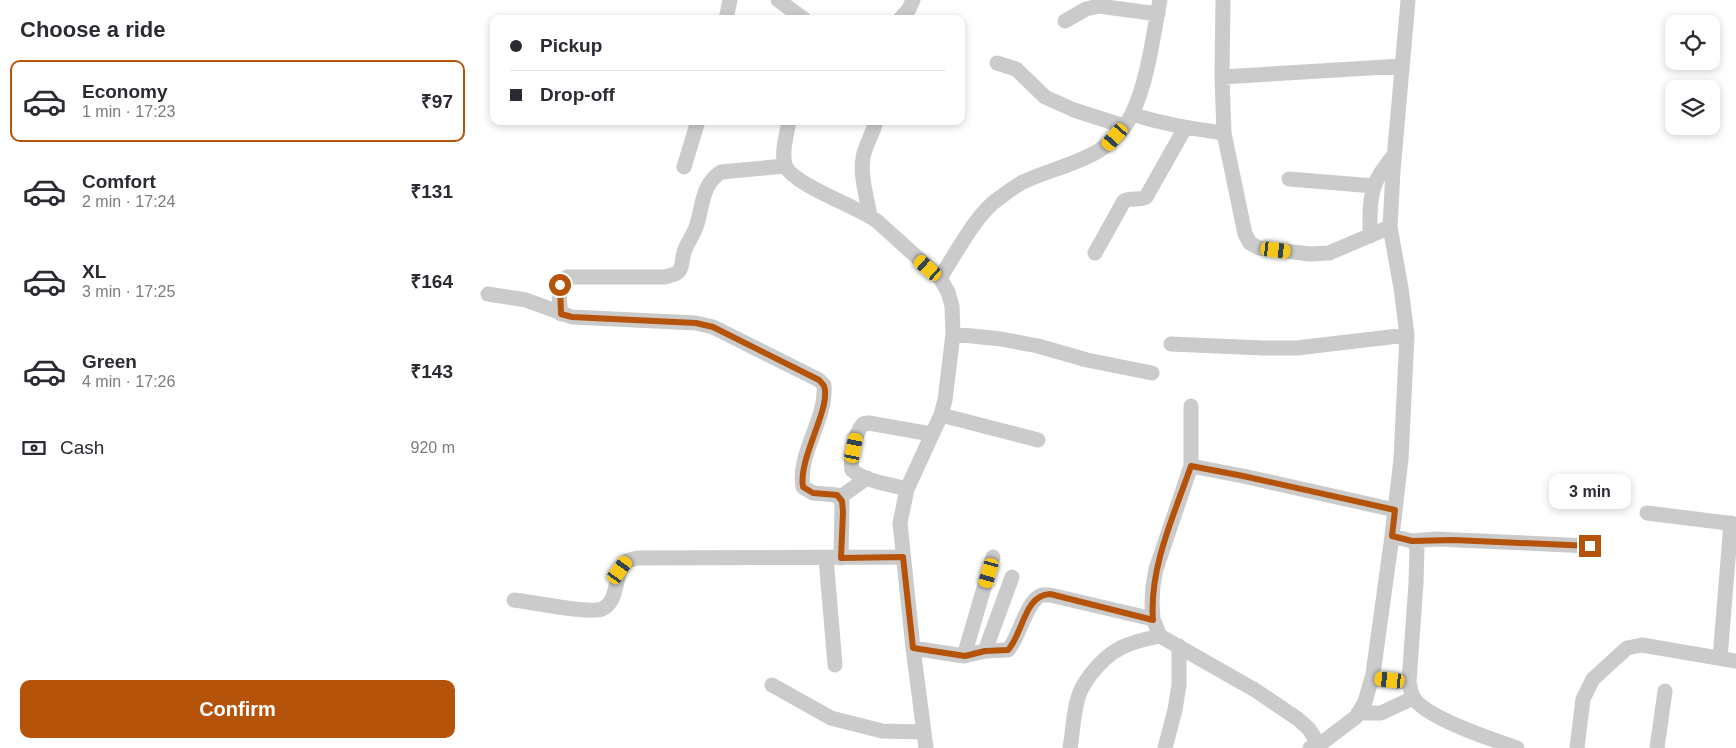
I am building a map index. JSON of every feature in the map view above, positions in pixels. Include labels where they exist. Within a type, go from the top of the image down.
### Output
[{"type":"street","points":[[727,15],[730,0]]},
{"type":"street","points":[[778,0],[799,15]]},
{"type":"street","points":[[904,15],[913,0]]},
{"type":"street","points":[[1223,0],[1222,77],[1224,133],[1245,234],[1250,243],[1259,248],[1310,254],[1329,253],[1390,227]]},
{"type":"street","points":[[1191,406],[1191,466],[1156,569],[1152,603],[1153,620],[1160,636],[1255,690],[1297,719],[1309,729],[1314,746],[1356,718],[1365,702],[1372,679],[1392,536],[1401,459],[1407,335],[1390,227],[1408,0]]},
{"type":"street","points":[[940,278],[972,228],[996,200],[1022,183],[1086,159],[1105,148],[1128,120],[1147,70],[1159,7],[1099,6],[1086,10],[1065,21]]},
{"type":"street","points":[[997,63],[1016,69],[1023,74],[1037,92],[1074,110],[1128,120],[1152,120],[1185,128],[1224,133]]},
{"type":"street","points":[[1222,77],[1402,66]]},
{"type":"street","points":[[684,167],[696,125]]},
{"type":"street","points":[[788,125],[784,156],[785,166],[792,175],[870,216],[940,278],[948,292],[953,334],[949,372],[941,415],[907,489],[900,524],[926,748]]},
{"type":"street","points":[[870,216],[863,177],[863,160],[866,145],[874,125]]},
{"type":"street","points":[[1095,253],[1124,201],[1146,197],[1185,128]]},
{"type":"street","points":[[1370,236],[1371,198],[1374,186],[1379,174],[1395,154]]},
{"type":"street","points":[[561,314],[560,285],[563,279],[567,277],[665,277],[681,270],[684,254],[696,229],[705,191],[713,177],[721,172],[785,166]]},
{"type":"street","points":[[1289,179],[1374,186]]},
{"type":"street","points":[[488,294],[526,300],[572,317],[696,323],[713,327],[819,380],[824,385],[823,407],[804,464],[802,478],[803,487],[813,493],[837,495],[842,501],[843,512],[833,558],[835,665]]},
{"type":"street","points":[[953,334],[1001,339],[1038,346],[1087,360],[1152,373]]},
{"type":"street","points":[[1171,344],[1297,348],[1407,335]]},
{"type":"street","points":[[941,415],[1038,440]]},
{"type":"street","points":[[907,489],[867,478],[852,470],[851,463],[857,434],[863,424],[869,423],[931,434]]},
{"type":"street","points":[[1191,466],[1395,510]]},
{"type":"street","points":[[839,498],[867,478]]},
{"type":"street","points":[[1647,513],[1733,523],[1720,658]]},
{"type":"street","points":[[1392,536],[1412,541],[1436,539],[1590,546]]},
{"type":"street","points":[[1412,541],[1417,547],[1409,682],[1413,698],[1426,710],[1475,734],[1517,748]]},
{"type":"street","points":[[514,600],[588,610],[601,609],[609,604],[618,583],[620,570],[627,561],[637,558],[903,557]]},
{"type":"street","points":[[965,656],[993,557]]},
{"type":"street","points":[[985,651],[1011,577]]},
{"type":"street","points":[[913,648],[965,656],[985,651],[1008,650],[1013,645],[1036,598],[1050,594],[1153,620]]},
{"type":"street","points":[[1070,748],[1078,698],[1085,682],[1098,665],[1121,647],[1134,641],[1160,636]]},
{"type":"street","points":[[1577,748],[1583,700],[1587,688],[1593,679],[1627,648],[1642,645],[1736,661]]},
{"type":"street","points":[[1165,748],[1175,710],[1179,685],[1179,646]]},
{"type":"street","points":[[1372,679],[1409,682]]},
{"type":"street","points":[[772,685],[831,718],[882,731],[924,732]]},
{"type":"street","points":[[1657,748],[1665,691]]},
{"type":"street","points":[[1358,713],[1381,713],[1413,698]]},
{"type":"route","points":[[560,285],[561,314],[572,317],[696,323],[713,327],[819,380],[824,385],[823,407],[804,464],[803,487],[813,493],[837,495],[842,501],[841,558],[903,557],[913,648],[941,654],[965,656],[985,651],[1000,652],[1008,650],[1013,645],[1036,598],[1050,594],[1153,620],[1152,603],[1156,569],[1191,466],[1395,510],[1392,536],[1412,541],[1436,539],[1590,546]]}]
